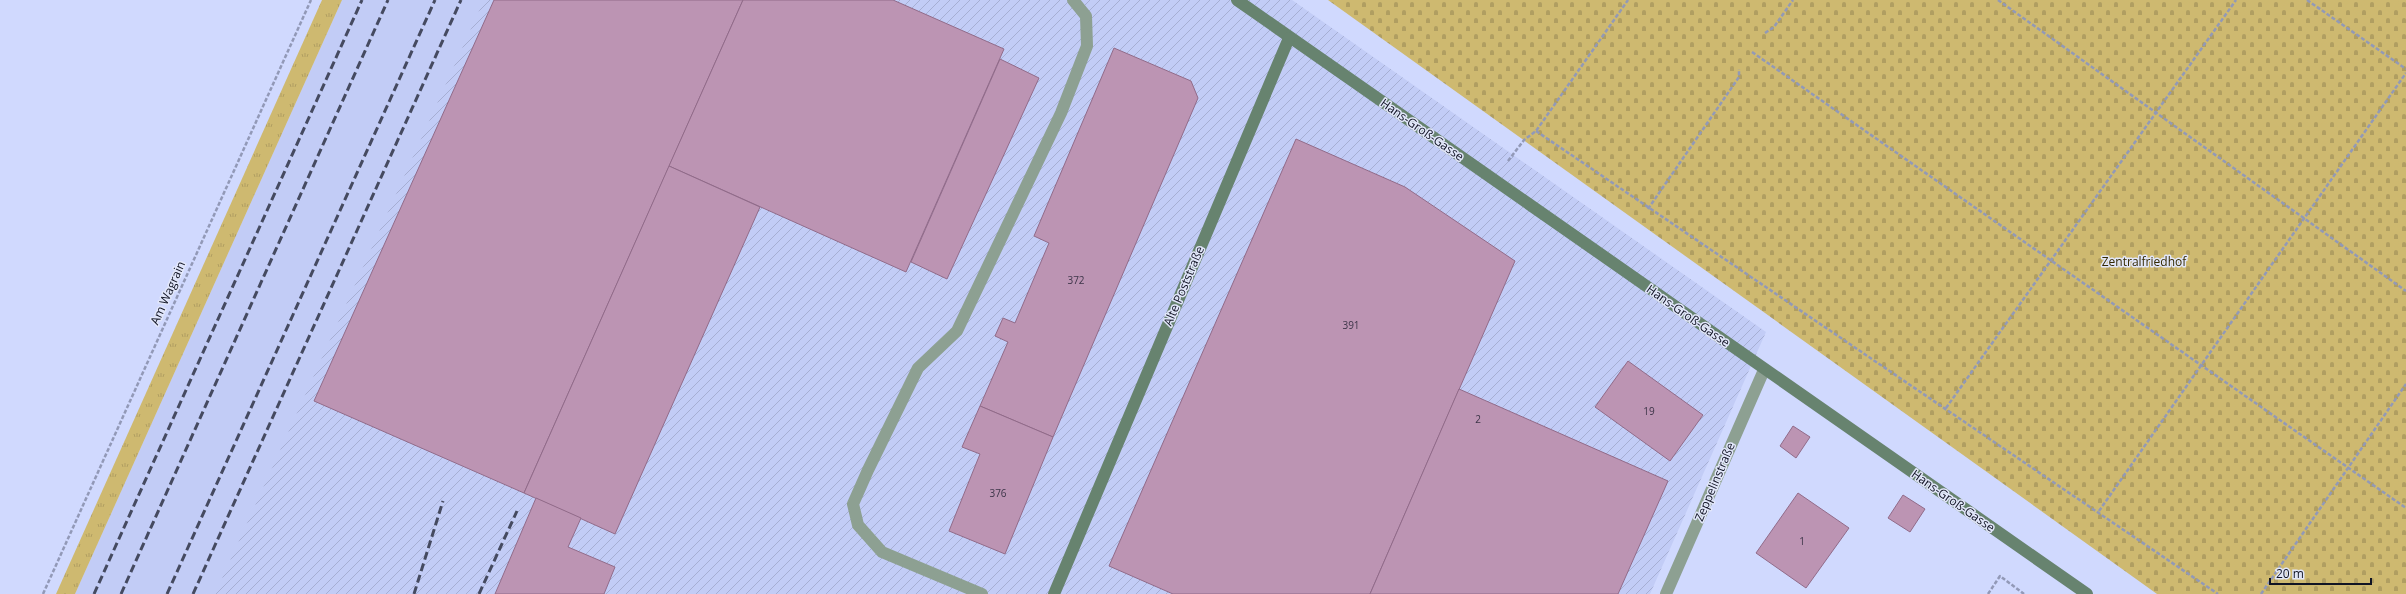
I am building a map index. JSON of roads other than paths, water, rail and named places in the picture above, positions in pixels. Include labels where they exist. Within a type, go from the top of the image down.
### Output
[{"type":"street","points":[[982,594],[882,552],[858,525],[853,504],[918,368],[957,331],[1061,113],[1087,46],[1086,16],[1073,0]]},
{"type":"street","points":[[1237,0],[1289,38]]},
{"type":"street","name":"Hans-Groß-Gasse","points":[[1289,38],[2086,594]]},
{"type":"street","name":"Alte Poststraße","points":[[1054,594],[1289,38]]},
{"type":"street","name":"Zeppelinstraße","points":[[1666,594],[1764,370]]},
{"type":"railway","points":[[94,594],[362,0]]},
{"type":"railway","points":[[121,594],[388,0]]},
{"type":"railway","points":[[167,594],[435,0]]},
{"type":"railway","points":[[193,594],[461,0]]},
{"type":"railway","points":[[414,594],[443,501]]},
{"type":"railway","points":[[479,594],[517,511]]},
{"type":"park label","name":"Zentralfriedhof","points":[[2144,262]]}]
